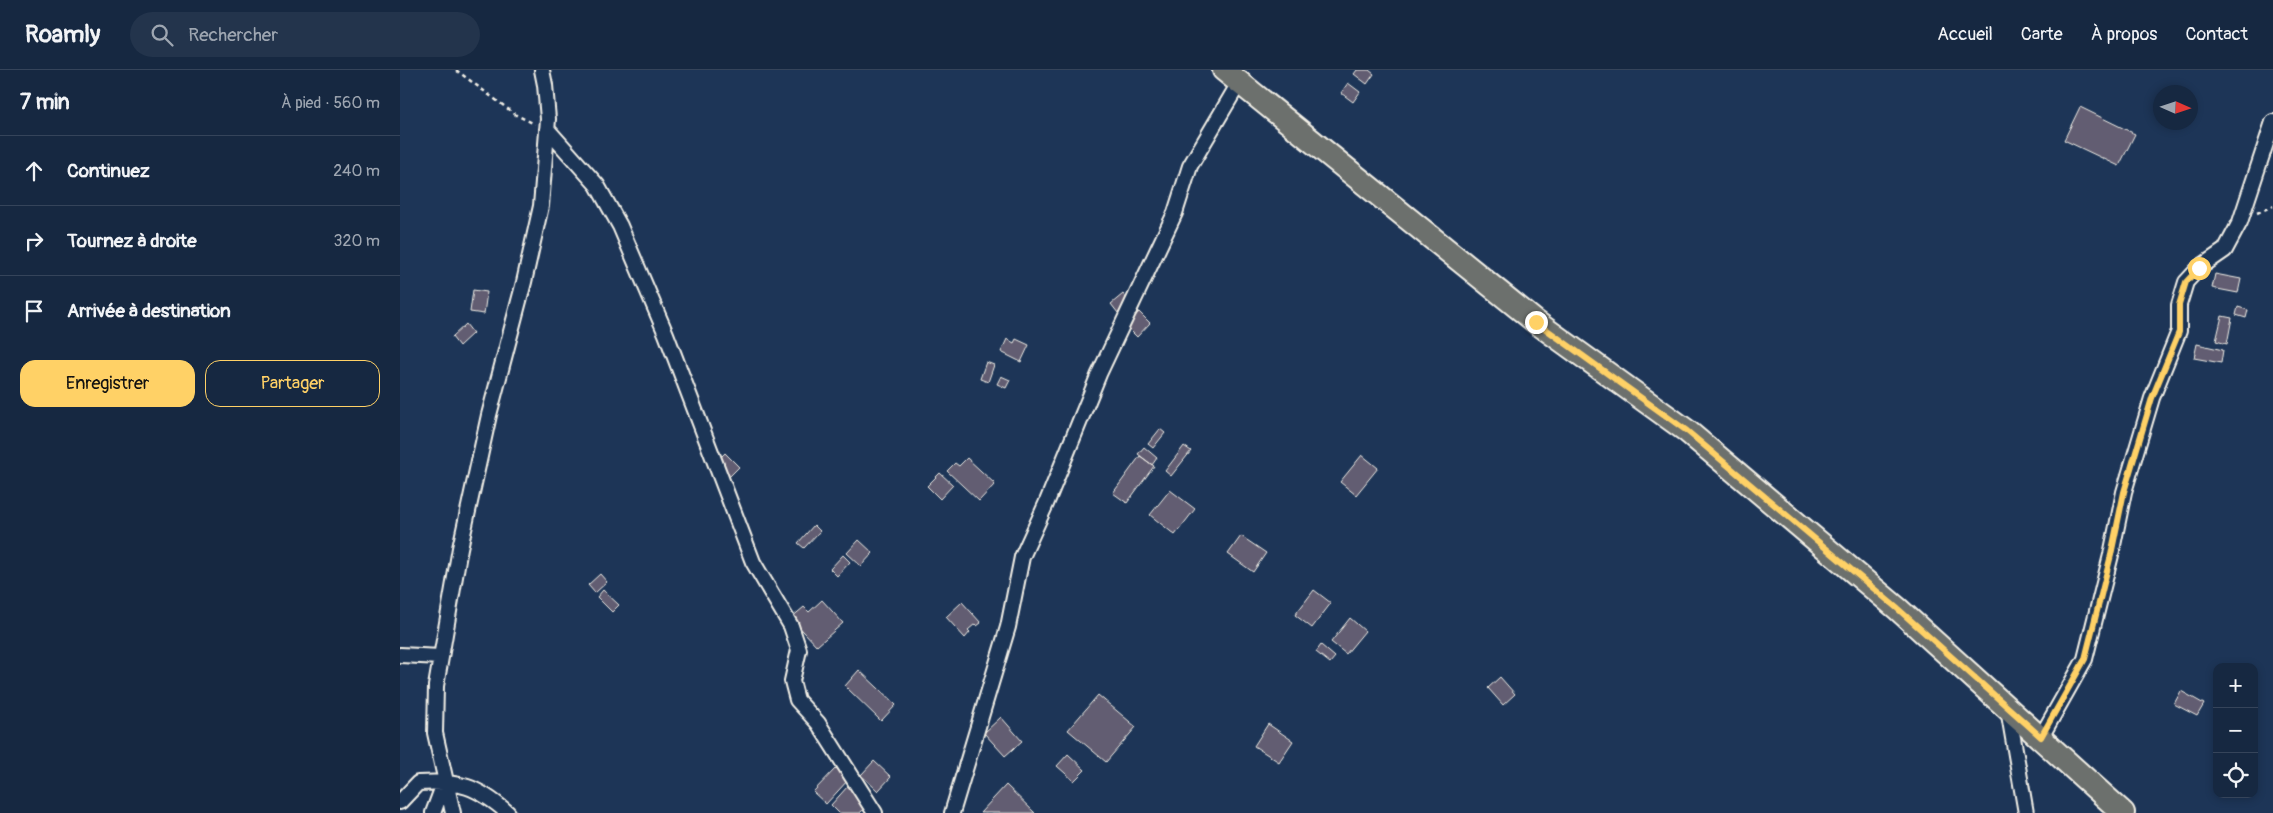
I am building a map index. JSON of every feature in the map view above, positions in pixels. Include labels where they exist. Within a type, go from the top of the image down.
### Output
[{"type":"main road","points":[[1232,76],[1536,322],[1687,431],[1898,609],[2123,813]]},
{"type":"street","points":[[453,813],[435,733],[436,686],[460,548],[483,443],[524,282],[541,206],[547,129],[545,85],[542,70]]},
{"type":"street","points":[[952,813],[1008,627],[1022,557],[1046,504],[1099,374],[1175,213],[1190,166],[1232,76]]},
{"type":"street","points":[[2041,737],[2085,659],[2111,555],[2124,492],[2152,398],[2179,332],[2179,305],[2186,282],[2199,268],[2225,250],[2240,222],[2273,122]]},
{"type":"street","points":[[547,129],[597,185],[620,226],[666,334],[753,562],[791,626],[799,650],[792,681],[797,700],[818,723],[875,813]]},
{"type":"street","points":[[400,655],[441,657]]},
{"type":"street","points":[[2008,709],[2026,813]]},
{"type":"street","points":[[433,813],[445,781]]},
{"type":"street","points":[[400,802],[418,783],[445,781],[463,785],[489,797],[508,813]]},
{"type":"path","points":[[456,70],[516,116],[547,129]]},
{"type":"building","points":[[1357,70],[1369,70],[1374,74],[1367,84],[1354,74]]},
{"type":"building","points":[[1348,83],[1360,92],[1353,102],[1341,93]]},
{"type":"building","points":[[2080,107],[2135,134],[2119,166],[2064,140]]},
{"type":"building","points":[[2215,274],[2241,279],[2238,293],[2212,288]]},
{"type":"building","points":[[473,290],[487,292],[484,314],[470,312]]},
{"type":"building","points":[[1123,294],[1130,303],[1118,313],[1111,304]]},
{"type":"building","points":[[2238,307],[2248,310],[2246,318],[2236,315]]},
{"type":"building","points":[[1139,312],[1150,323],[1137,337],[1126,326]]},
{"type":"building","points":[[2222,316],[2232,318],[2227,344],[2216,341]]},
{"type":"building","points":[[466,324],[473,333],[459,346],[452,337]]},
{"type":"building","points":[[1007,339],[1014,343],[1016,339],[1029,345],[1021,362],[1001,352]]},
{"type":"building","points":[[2197,344],[2223,350],[2221,363],[2194,358]]},
{"type":"building","points":[[986,362],[994,365],[988,382],[980,379]]},
{"type":"building","points":[[1001,376],[1010,380],[1006,388],[997,384]]},
{"type":"building","points":[[1160,429],[1165,433],[1153,448],[1148,444]]},
{"type":"building","points":[[1184,446],[1191,451],[1171,476],[1165,471]]},
{"type":"building","points":[[1144,447],[1157,458],[1152,465],[1138,454]]},
{"type":"building","points":[[725,453],[739,467],[726,480],[712,466]]},
{"type":"building","points":[[1362,455],[1378,468],[1356,495],[1340,482]]},
{"type":"building","points":[[1140,456],[1154,466],[1127,503],[1113,493]]},
{"type":"building","points":[[967,458],[995,484],[979,501],[947,471],[955,463],[959,466]]},
{"type":"building","points":[[940,473],[953,485],[940,499],[927,486]]},
{"type":"building","points":[[1170,490],[1195,509],[1175,535],[1150,515]]},
{"type":"building","points":[[814,525],[820,531],[804,548],[798,543]]},
{"type":"building","points":[[1241,536],[1266,553],[1253,572],[1228,554]]},
{"type":"building","points":[[859,540],[873,553],[861,566],[847,553]]},
{"type":"building","points":[[843,555],[850,562],[837,576],[830,569]]},
{"type":"building","points":[[600,574],[607,582],[595,593],[588,585]]},
{"type":"building","points":[[603,590],[619,605],[612,612],[597,597]]},
{"type":"building","points":[[1314,590],[1331,603],[1312,628],[1295,615]]},
{"type":"building","points":[[822,600],[843,623],[817,646],[791,618],[804,607],[809,612]]},
{"type":"building","points":[[962,602],[981,623],[977,626],[975,624],[968,630],[970,632],[965,638],[946,617]]},
{"type":"building","points":[[1350,618],[1365,631],[1346,654],[1331,642]]},
{"type":"building","points":[[1321,645],[1335,657],[1330,663],[1316,652]]},
{"type":"building","points":[[859,670],[896,705],[881,721],[845,686]]},
{"type":"building","points":[[1500,677],[1515,694],[1503,705],[1488,688]]},
{"type":"building","points":[[2181,691],[2204,704],[2197,716],[2174,704]]},
{"type":"building","points":[[1098,695],[1136,727],[1106,762],[1068,730]]},
{"type":"building","points":[[1001,717],[1022,741],[1005,756],[984,733]]},
{"type":"building","points":[[1268,724],[1293,741],[1279,762],[1254,746]]},
{"type":"building","points":[[1068,754],[1085,770],[1074,781],[1057,766]]},
{"type":"building","points":[[874,761],[891,777],[878,791],[861,775]]},
{"type":"building","points":[[836,768],[849,779],[826,804],[813,792]]},
{"type":"building","points":[[1006,785],[1035,813],[980,813]]},
{"type":"building","points":[[848,786],[868,804],[860,813],[839,813],[831,805]]},
{"type":"route","points":[[1536,322],[1687,431],[1898,609],[2041,737],[2085,659],[2097,604],[2111,555],[2124,492],[2152,398],[2179,332],[2179,305],[2186,282],[2199,268]]}]
